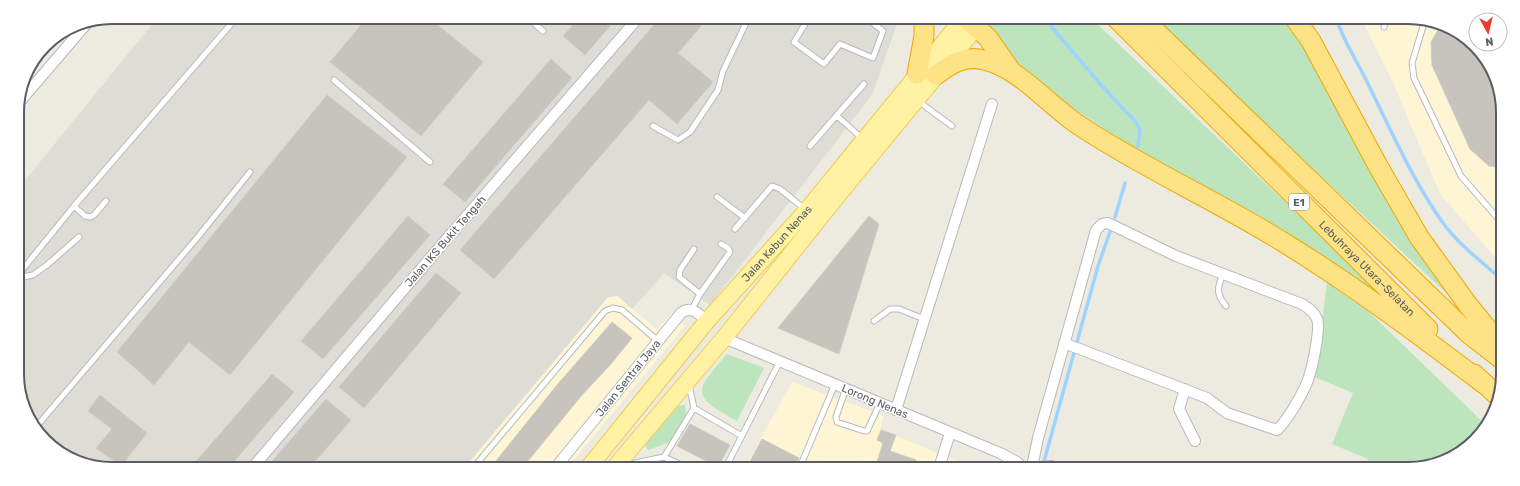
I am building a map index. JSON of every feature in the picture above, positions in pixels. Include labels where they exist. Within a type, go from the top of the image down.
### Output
[{"type":"highway","points":[[918,74],[924,36],[924,24]]},
{"type":"highway","points":[[976,24],[988,38],[1011,71]]},
{"type":"highway","name":"Lebuhraya Utara–Selatan","points":[[1120,24],[1494,393]]},
{"type":"highway","name":"E1","points":[[1148,24],[1463,328],[1496,355]]},
{"type":"highway","points":[[1299,24],[1311,41],[1378,166],[1419,236],[1468,305],[1496,339]]},
{"type":"highway","points":[[936,75],[950,65],[968,59],[985,60],[1011,71],[1079,125],[1283,242],[1386,309],[1483,383]]},
{"type":"main road","name":"Jalan Kebun Nenas","points":[[593,462],[708,321],[807,210],[918,74],[970,24]]},
{"type":"main road","name":"Jalan Kebun Nenas","points":[[618,462],[688,382],[838,195],[917,100],[971,24]]},
{"type":"street","name":"Jalan IKS Bukit Tengah","points":[[257,462],[432,256],[633,24]]},
{"type":"street","points":[[26,94],[81,30]]},
{"type":"street","points":[[896,410],[992,104]]},
{"type":"street","points":[[1032,462],[1038,438],[1071,345],[1096,230],[1102,224],[1108,222],[1176,256],[1302,304],[1311,310],[1318,319],[1318,332],[1308,379],[1301,395],[1278,430],[1227,413],[1207,398],[1071,345]]},
{"type":"street","name":"Jalan Sentral Jaya","points":[[560,462],[681,313],[686,309],[692,309]]},
{"type":"street","points":[[692,309],[708,321]]},
{"type":"street","name":"Lorong Nenas","points":[[724,338],[1000,453],[1017,462]]},
{"type":"street","points":[[1185,389],[1179,409],[1195,441]]},
{"type":"street","points":[[941,462],[950,433]]},
{"type":"lane","points":[[24,268],[74,206],[231,24]]},
{"type":"lane","points":[[535,24],[543,31]]},
{"type":"lane","points":[[653,126],[678,140],[690,132],[718,90],[723,71],[746,24]]},
{"type":"lane","points":[[805,24],[794,42],[824,64],[840,44],[873,58],[883,31],[874,24]]},
{"type":"lane","points":[[1424,26],[1412,63],[1414,78],[1461,176],[1496,216]]},
{"type":"lane","points":[[334,80],[430,162]]},
{"type":"lane","points":[[810,146],[864,84]]},
{"type":"lane","points":[[917,100],[952,126]]},
{"type":"lane","points":[[837,116],[864,139]]},
{"type":"lane","points":[[39,423],[197,238],[250,172]]},
{"type":"lane","points":[[735,229],[772,186],[780,189],[807,210]]},
{"type":"lane","points":[[717,197],[745,218]]},
{"type":"lane","points":[[74,206],[86,216],[90,217],[94,215],[106,201]]},
{"type":"lane","points":[[24,277],[33,275],[47,265],[79,237]]},
{"type":"lane","points":[[692,309],[700,294],[730,252],[728,248],[721,244]]},
{"type":"lane","points":[[694,249],[680,270],[679,277],[700,294]]},
{"type":"lane","points":[[1223,274],[1217,288],[1218,297],[1226,306]]},
{"type":"lane","points":[[478,462],[605,311],[614,308],[622,310],[658,341]]},
{"type":"lane","points":[[874,321],[890,309],[898,309],[924,319]]},
{"type":"lane","points":[[729,462],[780,361]]},
{"type":"lane","points":[[664,457],[694,408],[688,382]]},
{"type":"lane","points":[[802,462],[835,384]]},
{"type":"lane","points":[[846,388],[836,417],[837,422],[867,431],[880,403]]},
{"type":"lane","points":[[694,408],[742,436]]},
{"type":"lane","points":[[641,462],[664,457],[675,462]]},
{"type":"shaded area","points":[[152,24],[897,24],[872,95],[710,305],[664,273],[632,309],[618,296],[608,297],[469,462],[112,462],[89,459],[58,444],[42,428],[36,418],[27,397],[24,380],[24,182]]},
{"type":"shaded area","points":[[1364,24],[1420,25],[1442,31],[1462,42],[1468,48],[1468,52],[1472,52],[1474,54],[1487,73],[1491,83],[1496,106],[1496,258],[1440,194],[1394,85]]},
{"type":"shaded area","points":[[618,296],[657,330],[671,315],[685,326],[572,462],[469,462],[608,297]]},
{"type":"shaded area","points":[[792,382],[884,416],[880,429],[960,462],[748,462]]},
{"type":"green space","points":[[990,24],[1097,24],[1415,325],[1302,245],[1112,134],[1039,85],[1010,60],[990,32]]},
{"type":"green space","points":[[1158,24],[1291,24],[1455,301]]},
{"type":"green space","points":[[1327,283],[1369,312],[1482,421],[1474,432],[1457,447],[1447,453],[1431,459],[1414,462],[1367,462],[1368,459],[1332,444],[1353,393],[1315,377]]},
{"type":"green space","points":[[727,354],[764,368],[737,421],[711,405],[704,398],[702,392],[703,385],[708,377]]},
{"type":"green space","points":[[685,405],[686,415],[670,442],[648,450],[645,445],[678,406]]},
{"type":"building","points":[[362,24],[436,24],[483,62],[421,136],[330,62]]},
{"type":"building","points":[[574,24],[612,24],[585,55],[563,36]]},
{"type":"building","points":[[655,24],[703,24],[678,53],[713,82],[677,124],[649,100],[494,279],[460,250]]},
{"type":"building","points":[[1438,30],[1462,42],[1468,48],[1468,52],[1472,52],[1481,63],[1491,83],[1496,106],[1496,167],[1489,166],[1470,149],[1432,65],[1431,42]]},
{"type":"building","points":[[551,59],[572,78],[465,202],[443,184]]},
{"type":"building","points":[[327,95],[407,157],[230,375],[189,342],[154,385],[117,352]]},
{"type":"building","points":[[408,216],[430,235],[323,359],[301,341]]},
{"type":"building","points":[[869,216],[879,224],[839,354],[778,328]]},
{"type":"building","points":[[436,273],[461,293],[364,408],[339,387]]},
{"type":"building","points":[[612,322],[632,338],[611,364],[582,395],[527,462],[495,462],[557,385]]},
{"type":"building","points":[[272,374],[294,392],[233,462],[195,462]]},
{"type":"building","points":[[100,395],[147,433],[124,462],[115,462],[96,448],[112,429],[88,411]]},
{"type":"building","points":[[326,399],[351,420],[314,462],[271,462]]},
{"type":"building","points":[[690,424],[730,445],[721,462],[708,462],[677,446]]},
{"type":"building","points":[[881,430],[896,435],[890,451],[916,460],[916,462],[877,462],[883,443],[877,440]]},
{"type":"building","points":[[762,439],[799,458],[797,462],[750,462]]},
{"type":"waterway","points":[[1049,24],[1101,85],[1136,122],[1140,130],[1138,146]]},
{"type":"waterway","points":[[1338,24],[1403,156],[1432,207],[1449,231],[1496,275]]},
{"type":"waterway","points":[[1115,217],[1125,183]]},
{"type":"waterway","points":[[1044,462],[1098,266],[1110,232]]}]
